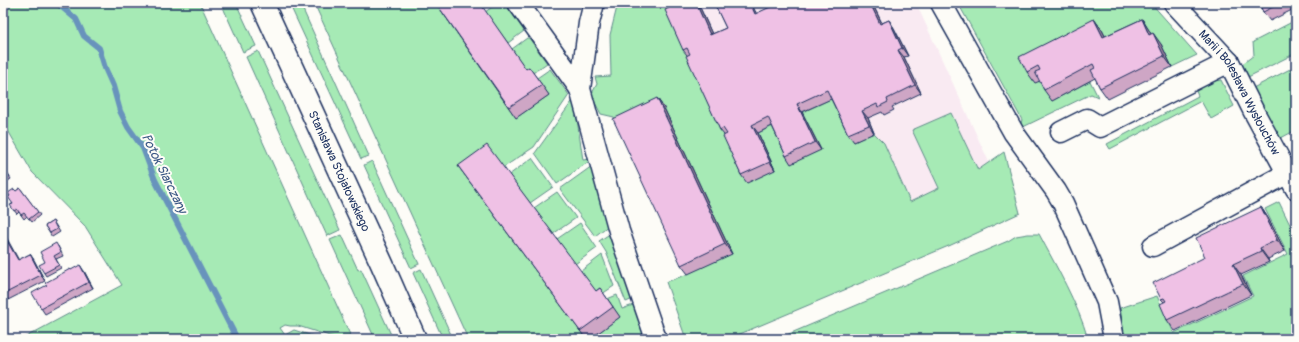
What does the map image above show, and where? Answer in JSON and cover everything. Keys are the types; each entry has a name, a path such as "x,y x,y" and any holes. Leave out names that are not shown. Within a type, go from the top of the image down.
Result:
{"street":[{"name":"Stanisława Stojałowskiego","path":"262,3 379,257 415,339"},
{"path":"518,3 580,89 619,231 656,339"},
{"path":"580,89 588,23 594,3"},
{"path":"941,3 1014,133 1063,203 1107,302 1114,339"},
{"name":"Marii i Bolesława Wysłouchów","path":"1174,3 1229,62 1254,112 1292,181"},
{"path":"1061,132 1087,119 1100,127 1229,62"},
{"path":"1153,246 1292,181"}],"shaded area":[{"path":"650,3 916,3 994,173 774,276"}],"green space":[{"path":"3,3 200,3 352,339 339,339 298,326 285,325 280,328 285,335 294,330 322,339 22,339 122,285 85,226 32,172 3,122"},
{"path":"221,3 236,3 256,46 243,52"},
{"path":"289,3 300,3 369,156 361,159"},
{"path":"314,3 436,3 516,118 549,95 537,78 550,69 569,95 534,147 504,167 586,339 468,339"},
{"path":"498,3 505,3 524,31 508,43 485,12"},
{"path":"618,3 668,3 775,170 758,133 833,98 854,142 874,133 884,143 910,202 939,188 912,130 951,113 978,170 1004,152 1020,213 951,245 728,339 686,339 666,282 688,274 614,117 601,114 591,95 597,84 595,77 611,76 610,35"},
{"path":"958,3 1151,3 1197,55 1172,67 1111,48 1101,31 1046,78 1052,101 1090,81 1098,97 1091,94 1021,128 1020,125 1022,120"},
{"path":"1296,20 1296,53 1248,77 1241,65 1254,55 1253,42"},
{"path":"529,38 547,63 530,75 512,49"},
{"path":"258,51 340,230 327,236 246,57"},
{"path":"1296,66 1296,130 1279,139 1251,89"},
{"path":"1221,80 1234,106 1211,119 1201,101 1110,149 1107,144 1198,96 1193,84"},
{"path":"574,99 583,160 591,160 557,184 535,153"},
{"path":"532,158 553,187 530,203 509,175"},
{"path":"372,161 419,264 411,268 364,165"},
{"path":"592,166 609,225 595,236 560,189"},
{"path":"557,192 576,218 553,234 534,208"},
{"path":"1279,202 1296,237 1296,339 1125,339 1120,308 1157,296 1174,333 1253,296 1243,276 1288,254 1265,209"},
{"path":"580,223 597,248 575,264 557,239"},
{"path":"611,233 635,298 626,302 606,252 599,241"},
{"path":"1039,234 1073,299 1088,339 777,339 1008,241 1016,236"},
{"path":"342,235 358,270 361,269 393,339 375,339 330,240"},
{"path":"602,255 614,286 599,296 581,271"},
{"path":"421,269 453,339 443,339 413,273"},
{"path":"617,295 622,309 636,304 648,339 590,339 620,317 607,299"}],"building":[{"path":"436,3 480,3 526,69 529,67 542,85 509,107"},
{"path":"666,3 696,3 710,35 726,28 714,3 750,3 755,14 779,3 870,3 880,24 889,20 902,48 898,50 915,85 887,99 888,102 878,107 877,104 862,111 869,125 848,134 827,90 797,104 815,142 786,156 768,117 752,125 770,162 741,175 723,136 727,134 723,128 720,130 686,56 690,54 687,48 683,50 665,10 669,8"},
{"path":"1259,3 1281,3 1263,12"},
{"path":"1094,19 1103,37 1142,19 1149,35 1153,33 1164,56 1100,88 1091,70 1095,68 1093,64 1044,90 1035,72 1040,70 1038,66 1027,72 1019,57"},
{"path":"657,98 725,244 681,265 613,119"},
{"path":"487,145 596,291 600,288 613,307 580,331 458,166"},
{"path":"3,167 7,173 3,176"},
{"path":"20,188 38,212 29,219 24,213 21,215 17,209 14,211 10,205 13,204 8,197 10,196 8,193 14,189 16,191"},
{"path":"1261,207 1277,240 1260,248 1261,251 1233,264 1243,284 1167,320 1160,304 1166,301 1164,298 1161,299 1153,283 1205,257 1196,238"},
{"path":"53,221 57,229 50,233 45,226"},
{"path":"3,234 18,260 30,254 41,275 4,294 3,293"},
{"path":"56,243 61,252 54,256 59,265 44,273 39,265 45,262 40,252"},
{"path":"80,265 89,282 41,308 32,293 47,285 45,283"}],"waterway":[{"name":"Potok Siarczany","path":"57,3 76,19 84,36 99,48 105,68 113,86 120,111 128,127 143,148 155,180 237,339"}]}
